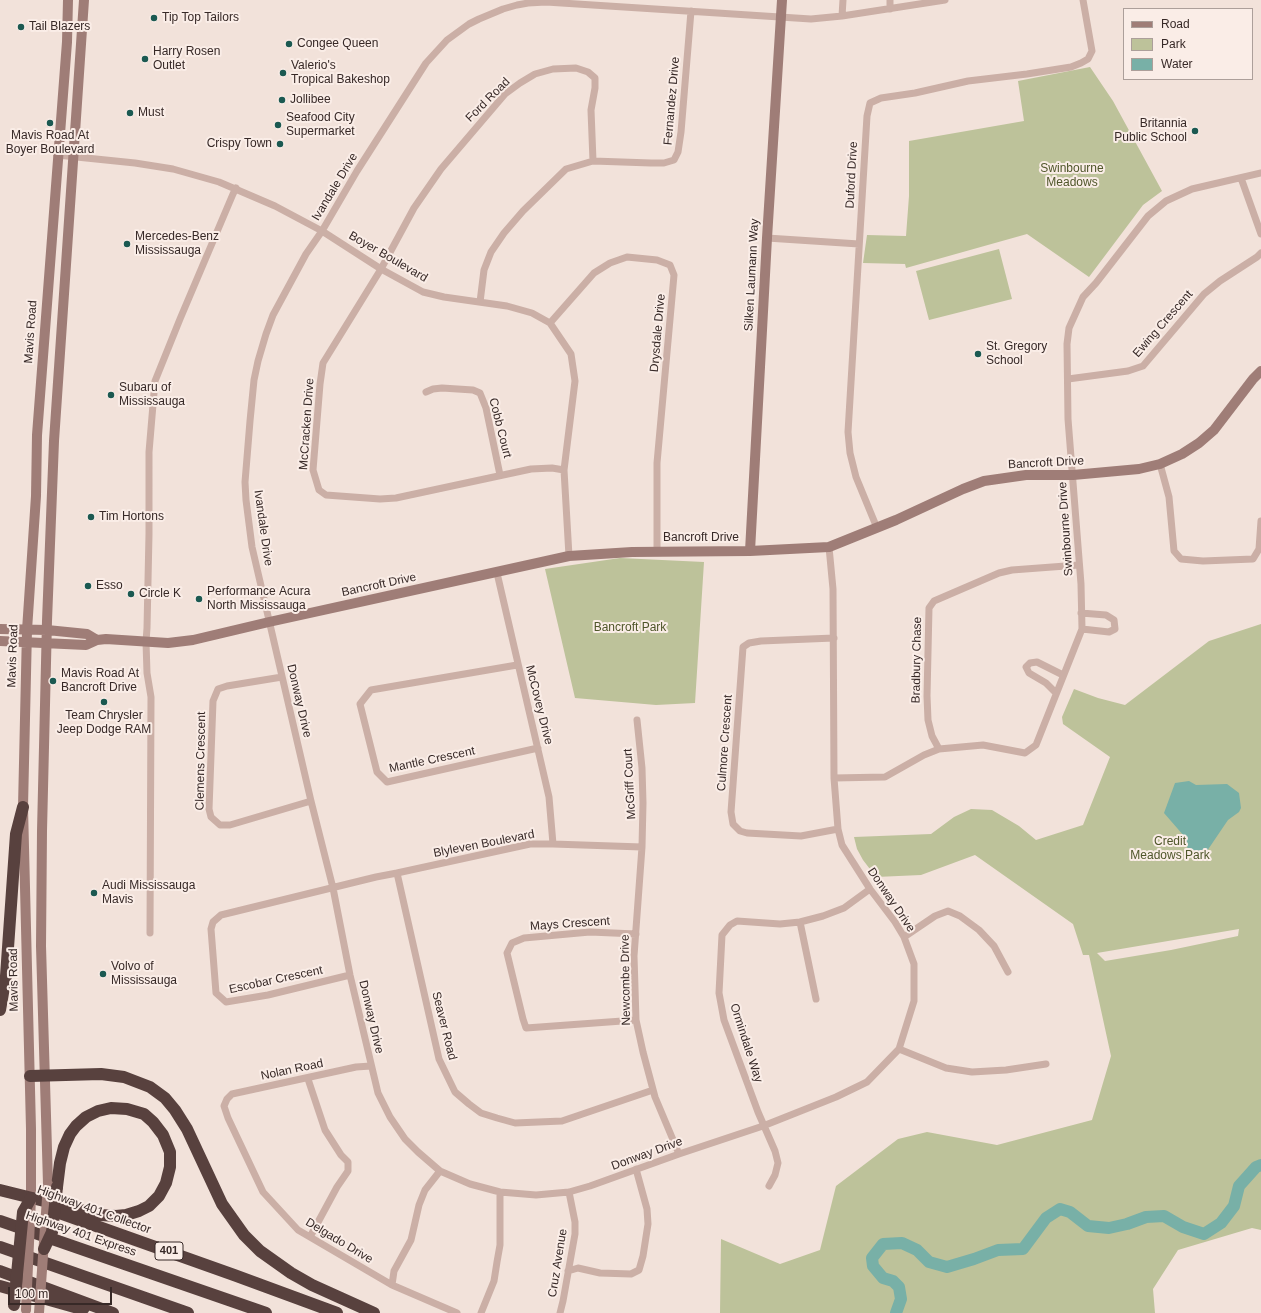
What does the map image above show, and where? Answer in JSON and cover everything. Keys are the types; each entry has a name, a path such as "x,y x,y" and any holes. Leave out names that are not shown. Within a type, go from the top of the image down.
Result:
{"highway":[{"path":"0,1010 6,976 16,834 23,807"},
{"path":"30,1076 101,1074 124,1077 150,1087 165,1098 175,1110 187,1129 222,1204 244,1235 260,1251 291,1273 312,1285 374,1313"},
{"path":"0,1191 100,1215 116,1216 138,1212 149,1206 159,1196 166,1183 170,1167 170,1152 163,1135 154,1122 144,1114 127,1109 111,1108 98,1111 86,1117 76,1126 70,1134 64,1147 52,1186 52,1232 44,1249"},
{"name":"Highway 401 Collector","path":"0,1191 336,1313"},
{"path":"14,1309 23,1212 31,1198"},
{"name":"Highway 401 Express","path":"0,1221 266,1313"},
{"path":"0,1247 188,1313"},
{"path":"0,1271 113,1313"},
{"path":"0,1286 78,1308 99,1308"}],"main road":[{"name":"Mavis Road","path":"26,1311 31,1178 23,807 26,642 36,496 37,436 57,156 67,42 68,0"},
{"path":"52,1186 44,1075 40,946 46,642 54,441 84,0"},
{"name":"Silken Laumann Way","path":"750,551 782,0"},
{"name":"Bancroft Drive","path":"0,641 86,645 98,640 168,643 193,640 570,556 657,551 750,551 830,547 984,481 1026,475 1073,475 1140,469 1160,464 1182,454 1199,443 1214,430 1253,379 1261,371"},
{"name":"Bancroft Drive","path":"0,628 47,630 87,634 98,640"},
{"path":"39,1313 44,1249"}],"street":[{"path":"842,16 843,0"},
{"path":"890,0 890,9"},
{"name":"Ivandale Drive","path":"269,622 252,547 245,482 254,380 266,334 273,315 306,254 322,230 356,171 426,63 447,40 469,24 502,9 528,3 546,2 811,19 842,16 945,0"},
{"name":"Duford Drive","path":"877,528 856,477 850,454 848,432 867,116 870,103 881,98 915,93 968,81 1071,67 1081,63 1088,59 1092,51 1083,0"},
{"name":"Fernandez Drive","path":"480,302 484,270 491,252 504,233 523,211 566,169 593,161 664,163 674,160 678,152 681,132 691,11"},
{"name":"Ford Road","path":"381,269 414,208 441,169 505,94 535,74 553,69 576,68 588,72 595,78 595,88 591,110 593,161"},
{"name":"Boyer Boulevard","path":"57,156 135,163 173,169 219,182 276,206 322,230 381,269 423,292 444,297 507,306 532,312 550,323 571,354 575,381 564,470 570,556"},
{"name":"Swinbourne Drive","path":"834,778 885,776 924,755 939,749 983,745 1025,754 1036,746 1082,628 1073,475 1068,419 1067,344 1069,328 1083,297 1096,283 1148,216 1166,201 1192,189 1261,173"},
{"path":"1242,178 1261,234"},
{"path":"150,933 151,697 147,674 146,642 149,534 149,452 155,381 236,188"},
{"path":"767,238 859,244"},
{"name":"Ewing Crescent","path":"1068,379 1128,371 1143,366 1204,294 1220,281 1261,253"},
{"name":"Drysdale Drive","path":"550,323 594,273 610,263 627,257 657,260 670,265 674,275 657,463 657,551"},
{"name":"McCracken Drive","path":"381,269 323,363 313,470 318,490 326,495 380,499 396,498 531,469 552,468 564,470"},
{"name":"Cobb Court","path":"426,392 433,389 442,388 473,390 480,394 486,408 500,475"},
{"path":"1160,464 1169,497 1174,551 1181,559 1203,561 1253,559 1259,549 1261,521"},
{"name":"Donway Drive","path":"269,622 333,888 350,974 371,1066 378,1093 390,1117 405,1139 440,1171 470,1184 500,1192 536,1195 569,1192 763,1126 836,1097 867,1082 899,1049 914,1001 914,964 904,937 895,922 870,889 842,845 838,829 834,778 834,638 830,547"},
{"name":"Bradbury Chase","path":"939,749 932,736 927,712 929,608 934,601 999,572 1079,565"},
{"name":"McCovey Drive","path":"497,573 549,796 553,844"},
{"path":"1081,613 1106,615 1114,620 1115,629 1109,632 1082,628"},
{"name":"Culmore Crescent","path":"834,638 761,640 742,647 731,812 733,824 740,831 747,833 801,836 838,829"},
{"path":"1056,694 1046,683 1029,673 1026,667 1030,663 1037,662 1063,675"},
{"name":"Mantle Crescent","path":"518,665 371,690 360,704 377,772 387,782 538,748"},
{"name":"Clemens Crescent","path":"282,677 227,686 218,690 213,702 209,809 211,817 220,825 230,825 311,801"},
{"name":"McGriff Court","path":"637,720 642,768 642,848"},
{"name":"Blyleven Boulevard","path":"333,888 376,877 530,844 642,848"},
{"name":"Newcombe Drive","path":"642,848 634,956 636,1020 653,1090 679,1154"},
{"name":"Seaver Road","path":"397,873 439,1059 455,1092 468,1104 481,1112 497,1118 515,1122 562,1121 653,1090"},
{"name":"Escobar Crescent","path":"333,888 221,915 213,922 211,929 216,993 226,1002 268,995 350,974"},
{"name":"Ormindale Way","path":"769,1186 775,1175 778,1163 775,1151 763,1126 724,1020 719,993 722,935 730,925 737,921 780,924 800,922 823,916 844,908 870,889"},
{"path":"904,937 935,916 948,911 960,916 979,930 994,946 1008,972"},
{"path":"800,922 816,999"},
{"name":"Mays Crescent","path":"636,934 590,932 524,938 512,943 507,953 526,1028 636,1020"},
{"path":"899,1049 946,1068 972,1072 1006,1070 1046,1064"},
{"name":"Nolan Road","path":"224,1106 227,1099 232,1094 308,1079 356,1067 371,1066"},
{"path":"308,1079 325,1130 341,1155 348,1162 348,1171 337,1187 310,1237"},
{"name":"Delgado Drive","path":"224,1106 228,1118 263,1192 298,1230 392,1285 457,1313"},
{"path":"568,1271 578,1268 600,1273 631,1274 639,1270 647,1230 647,1209 636,1169"},
{"path":"392,1285 394,1271 411,1240 419,1205 425,1190 440,1171"},
{"path":"481,1313 494,1281 500,1245 500,1192"},
{"name":"Cruz Avenue","path":"560,1313 575,1234 575,1222 569,1192"}],"green space":[{"name":"Swinbourne Meadows","path":"1090,67 1113,101 1162,191 1143,205 1089,277 1027,234 906,268 905,264 863,263 867,235 906,236 909,196 909,141 1024,121 1018,81"},
{"path":"999,249 1012,299 929,320 916,271"},
{"name":"Bancroft Park","path":"620,558 704,562 695,703 656,705 575,698 545,569"},
{"name":"Credit Meadows Park","path":"1261,624 1261,1230 1252,1228 1178,1250 1153,1289 1155,1313 720,1313 721,1239 780,1264 820,1250 836,1186 898,1139 927,1132 997,1145 1092,1120 1111,1056 1089,955 1083,955 1073,924 975,855 921,875 876,877 863,860 857,849 854,837 931,834 954,817 971,809 992,810 1019,826 1036,840 1083,825 1110,757 1063,724 1062,717 1074,689 1098,698 1125,705 1209,641","holes":["1239,929 1238,936 1171,950 1105,961 1097,953"]}],"water":[{"path":"1189,781 1196,785 1227,784 1239,793 1241,808 1239,812 1228,820 1207,851 1193,855 1187,847 1184,836 1164,813 1175,783"}],"waterway":[{"path":"896,1313 901,1299 899,1287 893,1281 883,1278 873,1266 872,1258 883,1244 902,1243 917,1250 929,1262 947,1267 998,1250 1023,1249 1046,1218 1060,1209 1070,1212 1088,1226 1109,1228 1127,1224 1146,1217 1164,1216 1183,1227 1204,1234 1221,1223 1234,1206 1239,1186 1256,1167 1261,1165"}],"place":[{"name":"Tip Top Tailors","path":"154,18"},
{"name":"Tail Blazers","path":"21,27"},
{"name":"Congee Queen","path":"289,44"},
{"name":"Harry Rosen Outlet","path":"145,59"},
{"name":"Valerio's Tropical Bakeshop","path":"283,73"},
{"name":"Jollibee","path":"282,100"},
{"name":"Must","path":"130,113"},
{"name":"Mavis Road At Boyer Boulevard","path":"50,123"},
{"name":"Seafood City Supermarket","path":"278,125"},
{"name":"Britannia Public School","path":"1195,131"},
{"name":"Crispy Town","path":"280,144"},
{"name":"Mercedes-Benz Mississauga","path":"127,244"},
{"name":"St. Gregory School","path":"978,354"},
{"name":"Subaru of Mississauga","path":"111,395"},
{"name":"Tim Hortons","path":"91,517"},
{"name":"Esso","path":"88,586"},
{"name":"Circle K","path":"131,594"},
{"name":"Performance Acura North Mississauga","path":"199,599"},
{"name":"Mavis Road At Bancroft Drive","path":"53,681"},
{"name":"Team Chrysler Jeep Dodge RAM","path":"104,702"},
{"name":"Audi Mississauga Mavis","path":"94,893"},
{"name":"Volvo of Mississauga","path":"103,974"}]}
